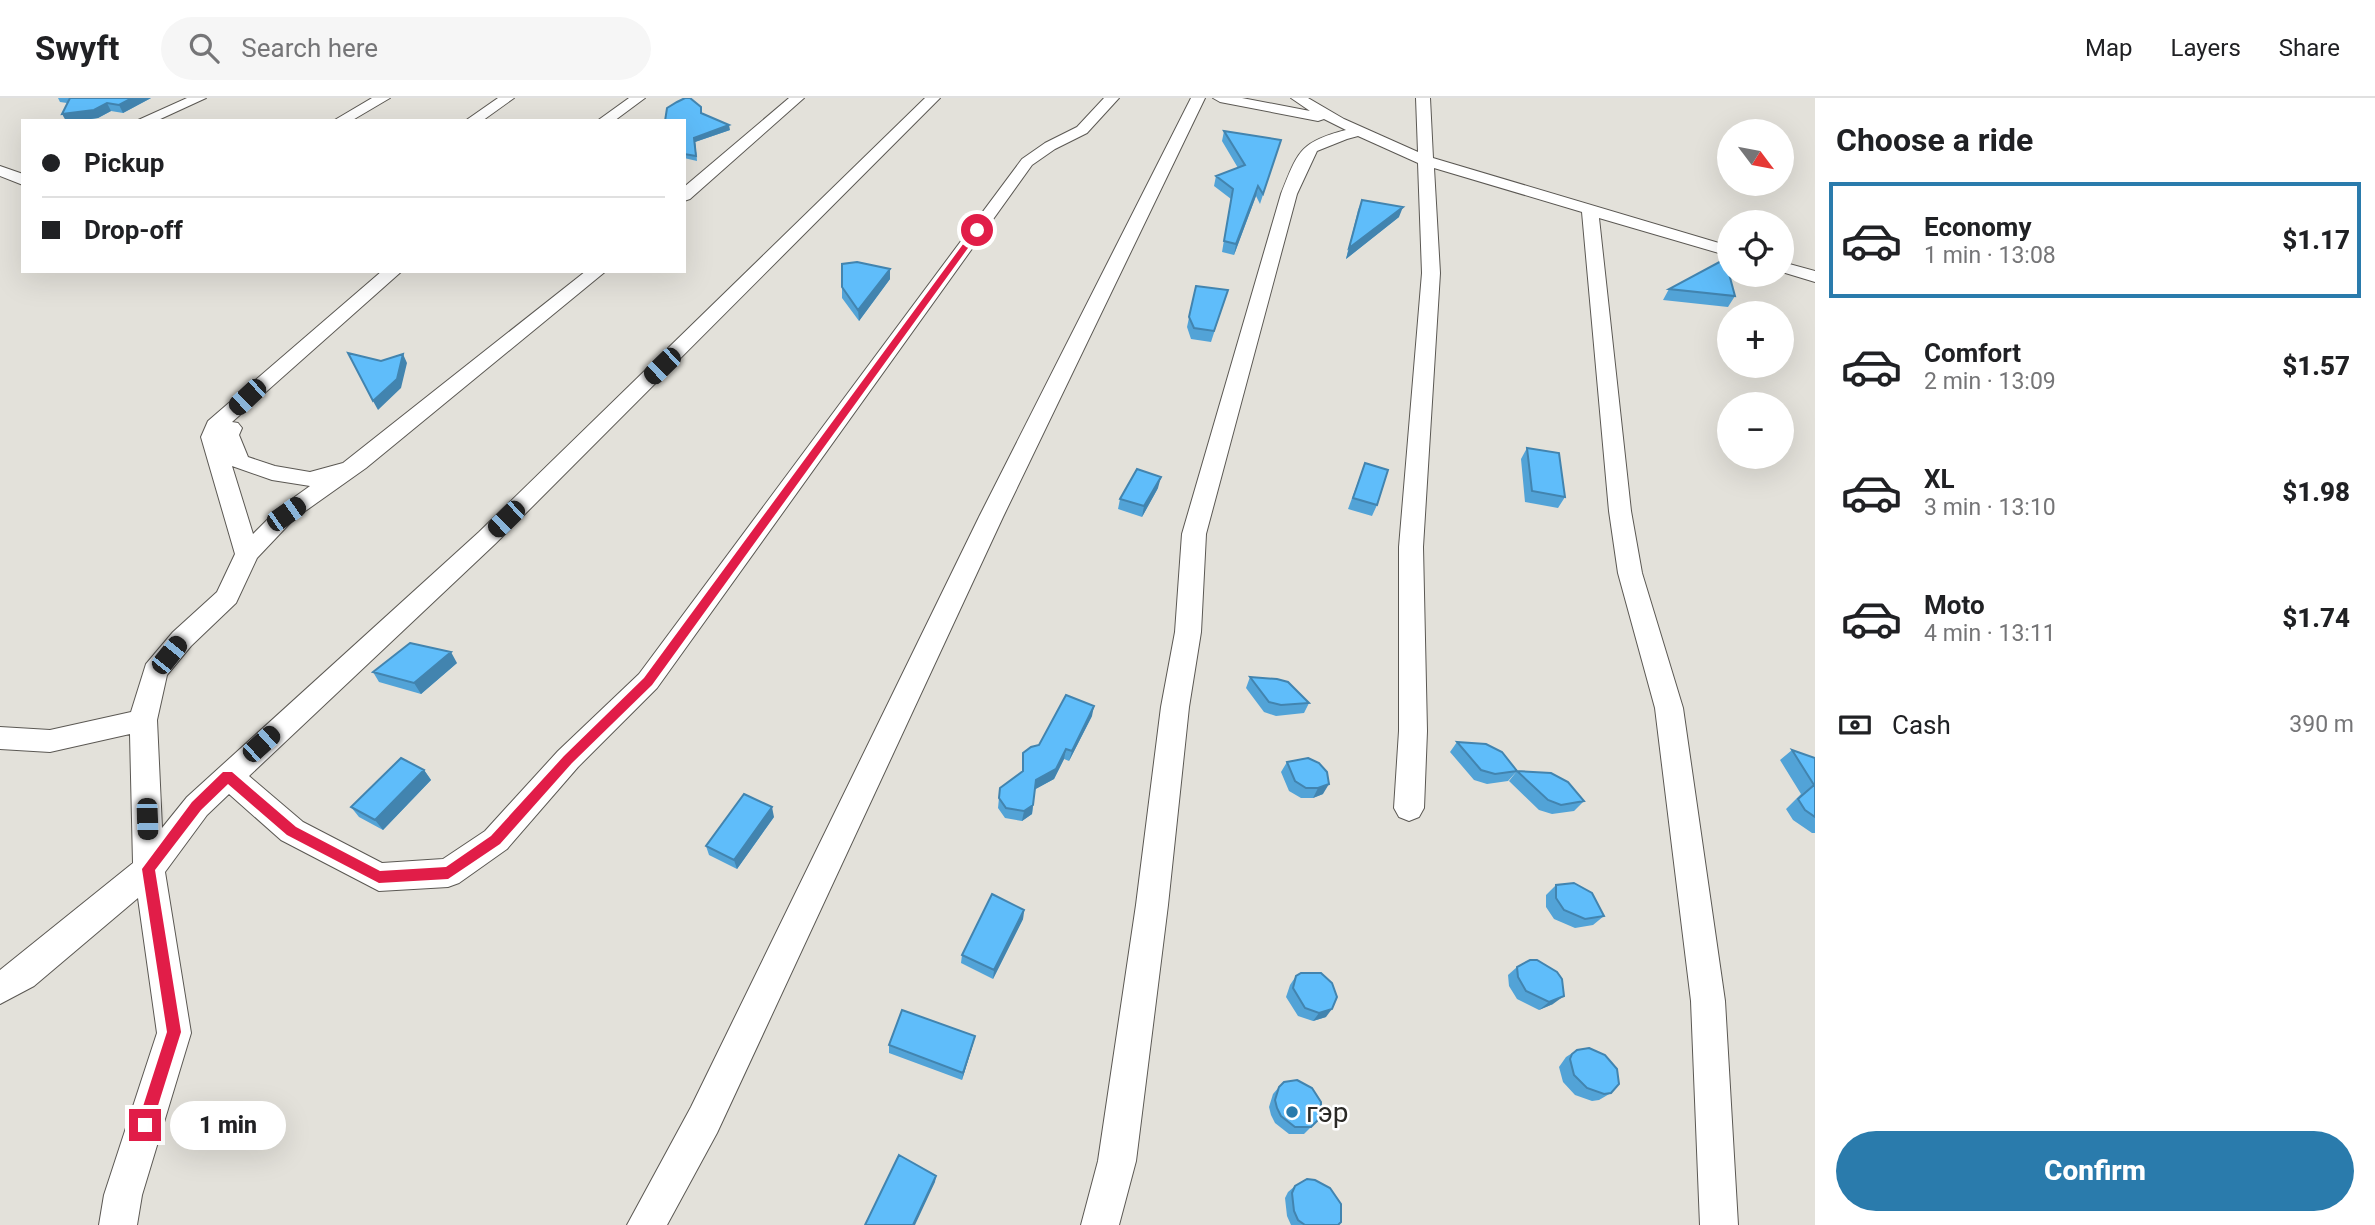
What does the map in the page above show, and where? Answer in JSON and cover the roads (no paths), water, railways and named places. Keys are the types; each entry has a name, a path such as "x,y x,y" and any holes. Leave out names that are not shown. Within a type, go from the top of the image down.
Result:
{"street":[{"path":"148,119 200,98"},
{"path":"344,119 383,98"},
{"path":"475,119 507,98"},
{"path":"607,119 638,98"},
{"path":"686,195 797,98"},
{"path":"0,988 22,975 149,869 197,806 487,538 933,98"},
{"path":"228,776 292,831 379,877 448,873 496,840 568,760 648,681 1027,162 1050,146 1082,130 1112,98"},
{"path":"646,1225 704,1120 991,517 1198,98"},
{"path":"1220,98 1339,122"},
{"path":"1298,98 1339,122 1424,160 1717,247"},
{"path":"1409,808 1413,731 1411,547 1431,273 1423,98"},
{"path":"1100,1225 1117,1161 1152,905 1175,707 1188,632 1194,534 1289,194 1306,152 1314,143 1361,131"},
{"path":"0,171 21,179"},
{"path":"1590,208 1620,511 1630,573 1669,708 1708,1001 1719,1225"},
{"path":"1794,270 1815,276"},
{"path":"247,554 212,437 215,426 391,273"},
{"path":"118,1225 123,1195 174,1032 149,869 144,720 155,671 182,639 227,597 247,554 286,514 358,463 595,273"},
{"path":"247,397 228,435 239,461 272,473 311,479 358,463"},
{"path":"0,738 50,741 144,720"}],"place":[{"name":"гэр","path":"1292,1112"}]}
